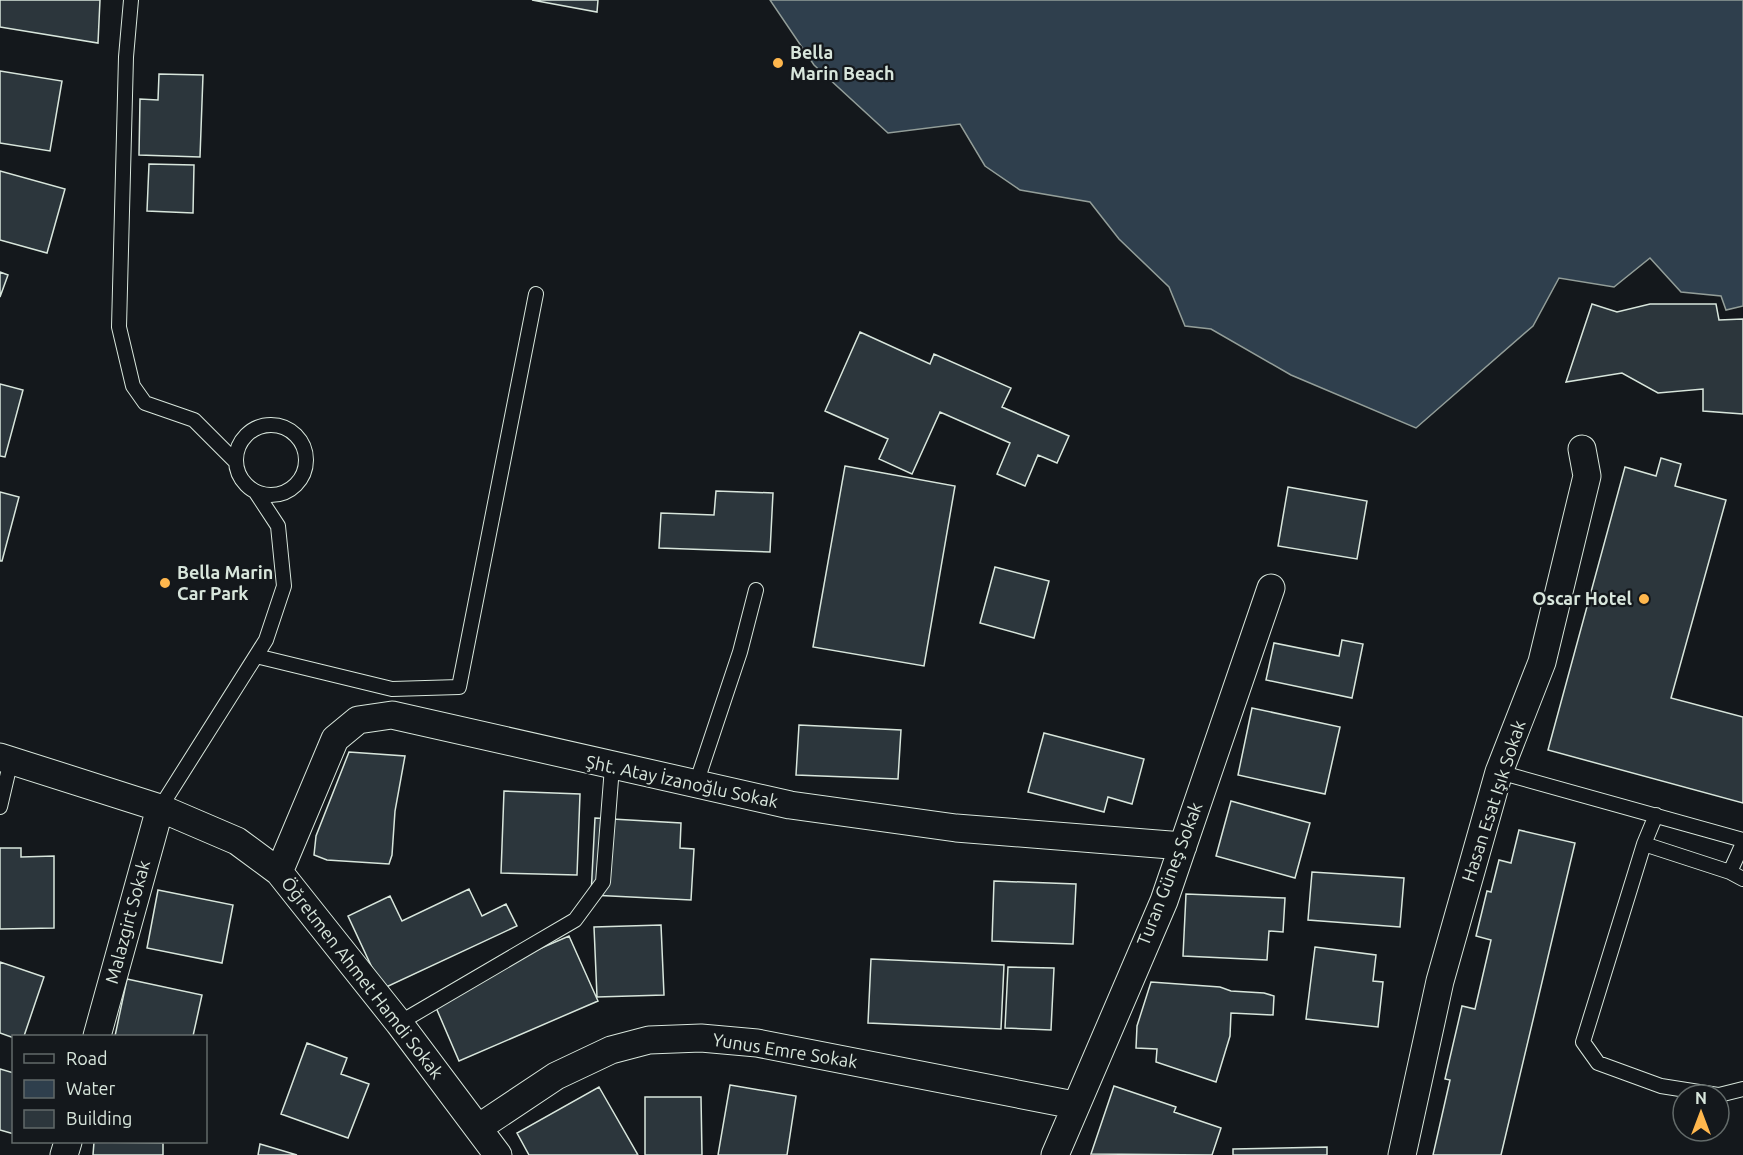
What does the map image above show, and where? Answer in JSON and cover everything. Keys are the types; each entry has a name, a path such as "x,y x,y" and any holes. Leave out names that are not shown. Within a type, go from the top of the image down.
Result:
{"street":[{"name":"Hasan Esat Işık Sokak","path":"1402,1155 1440,981 1499,772 1542,662 1587,476 1581,449"},
{"name":"Turan Güneş Sokak","path":"1055,1155 1074,1105 1164,901 1271,588"},
{"name":"Şht. Atay İzanoğlu Sokak","path":"279,872 335,739 358,720 392,715 612,767 790,805 956,828 1183,846"},
{"name":"Öğretmen Ahmet Hamdi Sokak","path":"5,758 160,808 237,841 279,872 399,1023 498,1155"},
{"name":"Malazgirt Sokak","path":"97,1035 160,808"},
{"name":"Yunus Emre Sokak","path":"478,1128 556,1076 610,1050 650,1040 701,1038 758,1043 1074,1105"}],"lane":[{"path":"131,0 124,128 119,327 121,338 133,386 145,403 194,420 236,462"},
{"path":"256,656 392,689 459,687 536,294"},
{"path":"160,808 266,640 284,586 279,526 255,491 245,484 238,474 236,462 242,440 261,426 284,427 301,441 306,464 297,484 277,495 255,491"},
{"path":"696,784 740,652 756,590"},
{"path":"0,807 5,758"},
{"path":"399,1023 574,920 603,882 612,767"},
{"path":"1499,772 1656,815 1743,842 1730,872"},
{"path":"1656,815 1644,844 1583,1042 1598,1063 1671,1088"},
{"path":"1644,844 1730,872 1743,879"}],"water":[{"path":"770,0 1743,0 1743,306 1726,310 1721,296 1681,292 1650,258 1614,287 1559,278 1533,326 1416,428 1291,375 1211,329 1185,326 1169,287 1119,239 1090,202 1020,190 985,166 960,124 888,133 814,65"}],"building":[{"path":"0,0 100,0 98,43 0,27"},
{"path":"532,0 598,0 597,12"},
{"path":"0,71 62,81 50,151 0,143"},
{"path":"159,74 203,75 200,157 139,155 140,99 158,100"},
{"path":"149,164 194,165 193,213 147,211"},
{"path":"0,171 65,189 47,253 0,240"},
{"path":"0,272 8,275 0,297"},
{"path":"1592,304 1617,312 1650,304 1716,304 1719,320 1743,319 1743,414 1703,411 1703,389 1658,393 1622,373 1566,382"},
{"path":"860,332 930,364 934,354 1011,388 1002,407 1069,436 1057,463 1038,455 1025,486 997,474 1010,443 940,412 912,474 879,459 888,439 825,411"},
{"path":"0,384 23,390 5,457 0,456"},
{"name":"Oscar Hotel","path":"1661,458 1681,464 1675,486 1726,500 1671,698 1743,717 1743,803 1548,750 1625,467 1656,476"},
{"path":"845,466 955,486 924,666 813,647"},
{"path":"1288,487 1367,501 1357,559 1278,546"},
{"path":"716,491 773,493 770,552 659,548 661,513 714,515"},
{"path":"0,492 19,497 2,561 0,561"},
{"path":"995,567 1049,581 1034,638 980,623"},
{"path":"1342,640 1363,644 1352,698 1266,680 1274,643 1339,656"},
{"path":"1252,708 1340,727 1325,794 1238,775"},
{"path":"799,725 901,730 898,779 796,775"},
{"path":"1044,733 1144,759 1132,804 1108,797 1104,812 1028,792"},
{"path":"349,752 405,756 395,811 392,855 389,864 327,860 314,855 316,836"},
{"path":"504,791 580,794 577,875 501,873"},
{"path":"1231,801 1310,823 1295,878 1216,856"},
{"path":"595,818 681,823 680,848 694,849 691,900 591,895"},
{"path":"1519,830 1575,843 1501,1155 1433,1155 1450,1080 1445,1079 1462,1006 1475,1009 1491,940 1476,936 1487,891 1491,892 1499,860 1511,863"},
{"path":"0,848 21,848 21,857 54,856 54,928 0,929"},
{"path":"1312,872 1404,878 1400,927 1308,920"},
{"path":"994,881 1076,884 1073,944 992,941"},
{"path":"469,889 482,916 506,904 517,926 382,989 348,916 390,896 402,921"},
{"path":"158,890 233,905 222,963 147,948"},
{"path":"1186,894 1285,898 1283,932 1269,931 1267,960 1183,956"},
{"path":"661,925 664,995 597,997 594,927"},
{"path":"569,936 598,1001 459,1061 431,996"},
{"path":"1315,947 1376,955 1373,981 1383,982 1378,1027 1306,1019"},
{"path":"871,959 1004,965 1001,1029 868,1023"},
{"path":"0,962 44,977 24,1035 12,1035 12,1037 0,1033"},
{"path":"1008,967 1054,968 1051,1030 1005,1028"},
{"path":"127,979 202,995 193,1035 115,1035"},
{"path":"1151,982 1264,993 1274,996 1273,1015 1231,1013 1230,1036 1216,1082 1156,1062 1157,1049 1136,1048 1137,1026"},
{"path":"307,1043 347,1058 341,1074 369,1084 348,1138 281,1114"},
{"path":"0,1069 12,1072 12,1133 0,1130"},
{"path":"730,1085 796,1096 787,1155 718,1155"},
{"path":"1114,1086 1176,1107 1174,1112 1221,1128 1212,1155 1091,1154"},
{"path":"599,1087 638,1155 529,1155 517,1133"},
{"path":"645,1097 701,1097 702,1155 645,1155"},
{"path":"94,1143 163,1143 163,1155 93,1155"},
{"path":"260,1144 297,1155 258,1155"},
{"path":"1327,1147 1327,1155 1233,1155 1233,1149"}],"place":[{"name":"Bella Marin Beach","path":"778,63"},
{"name":"Bella Marin Car Park","path":"165,583"},
{"name":"Oscar Hotel","path":"1644,599"}]}
